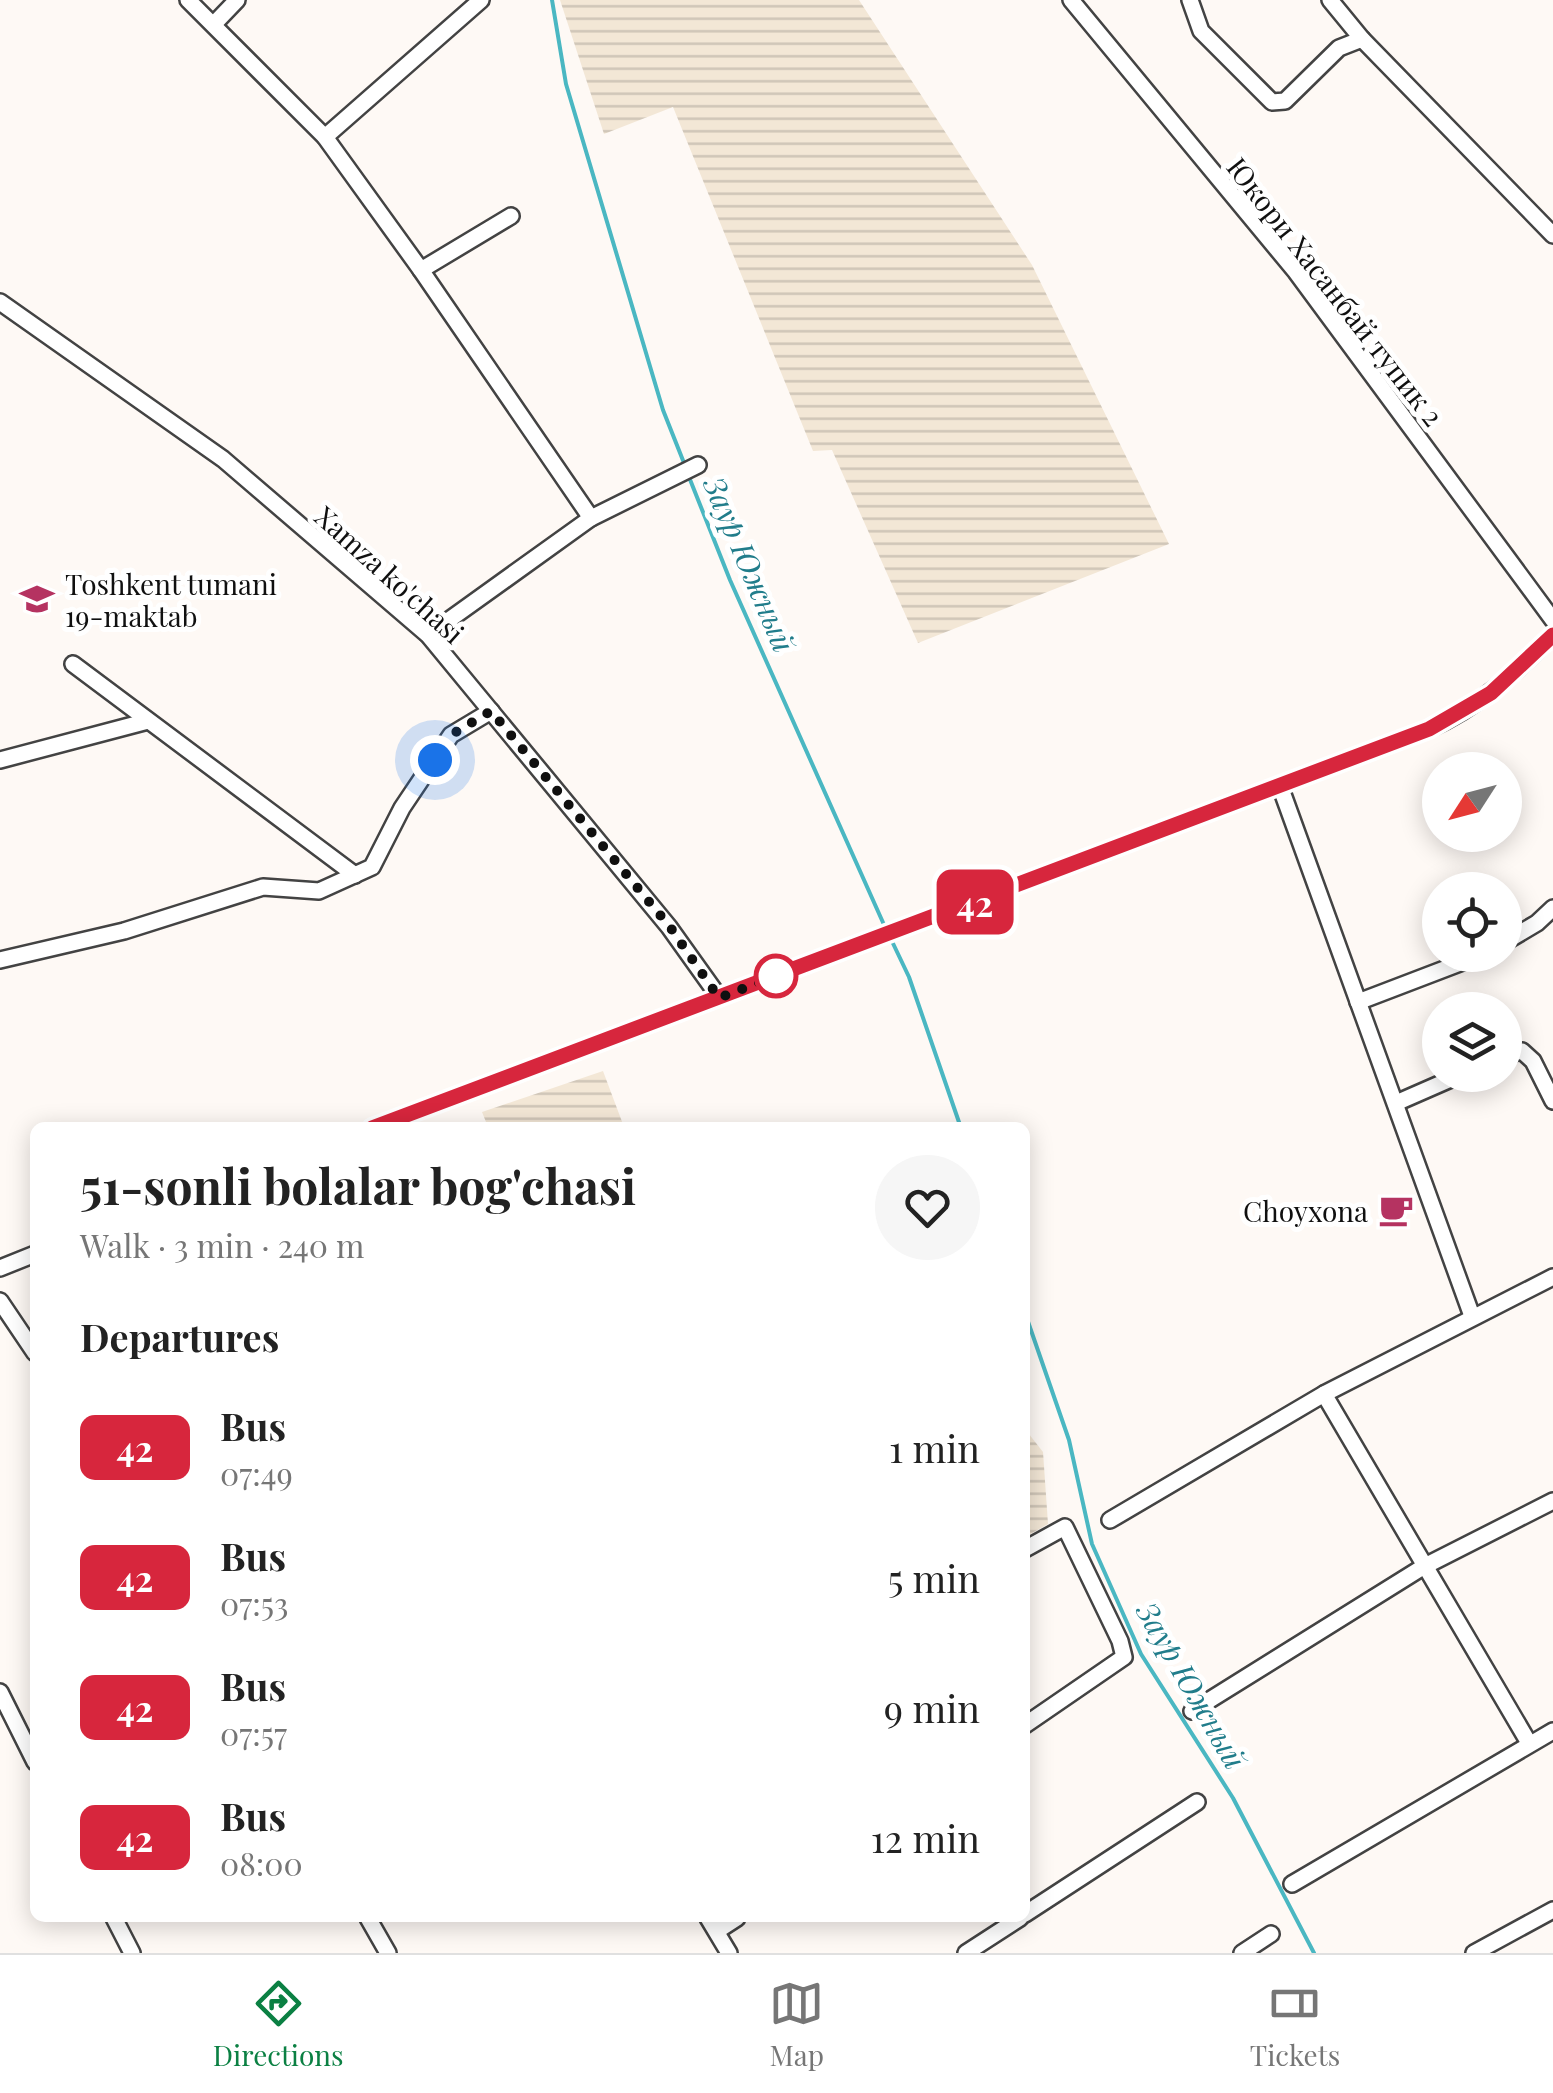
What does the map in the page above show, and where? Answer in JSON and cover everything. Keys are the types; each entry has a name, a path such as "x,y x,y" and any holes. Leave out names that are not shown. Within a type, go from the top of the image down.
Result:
{"street":[{"path":"188,0 324,138 421,270 590,518"},
{"path":"214,24 237,0"},
{"path":"324,138 481,0"},
{"name":"Юкори Хасанбай тупик 2","path":"1070,0 1296,272 1553,620"},
{"path":"1190,0 1201,31 1272,102 1285,101 1339,48 1362,39"},
{"path":"1330,0 1362,39 1553,234"},
{"path":"421,270 511,216"},
{"name":"Xamza ko'chasi","path":"0,302 223,460 428,636 670,927 719,998"},
{"path":"428,636 590,518 698,466"},
{"path":"388,1122 1454,717 1506,682 1553,635"},
{"path":"73,664 355,875"},
{"path":"0,960 124,930 264,887 319,891 372,868 402,808 451,735 491,711"},
{"path":"0,760 148,720"},
{"path":"1280,786 1472,1316"},
{"path":"1522,932 1553,908"},
{"path":"1358,1002 1437,972"},
{"path":"1522,1052 1533,1062 1553,1101"},
{"path":"1396,1103 1422,1092"},
{"path":"0,1268 30,1256"},
{"path":"1110,1520 1324,1394 1553,1278"},
{"path":"0,1302 30,1345"},
{"path":"1324,1394 1530,1743"},
{"path":"1192,1711 1424,1567 1553,1500"},
{"path":"1030,1546 1066,1527 1124,1657 1030,1722"},
{"path":"0,1692 30,1752"},
{"path":"1292,1884 1553,1731"},
{"path":"1030,1911 1197,1802"},
{"path":"1474,1953 1553,1910"},
{"path":"116,1922 132,1953"},
{"path":"370,1922 388,1953"},
{"path":"966,1953 1014,1922"},
{"path":"712,1924 729,1953"},
{"path":"1242,1953 1271,1934"}],"shaded area":[{"path":"560,0 859,0 1032,265 1169,544 918,643 832,450 813,451 673,107 604,134"},
{"path":"603,1071 622,1122 486,1122 482,1112"},
{"path":"1030,1435 1043,1452 1048,1524 1030,1534"}],"waterway":[{"name":"Заур Южный","path":"552,0 566,84 663,410 686,468"},
{"name":"Заур Южный","path":"689,477 730,580 885,927"},
{"name":"Заур Южный","path":"889,935 909,977 959,1122"},
{"name":"Заур Южный","path":"1030,1327 1069,1440 1092,1544 1141,1654 1233,1798 1314,1953"}],"bus line":[{"name":"42","path":"388,1122 1429,729 1491,693 1553,635"}],"place":[{"name":"Toshkent tumani 19-maktab","path":"37,599"},
{"name":"Choyxona","path":"1396,1210"}],"route":[{"path":"435,760 451,735 491,711 670,927 719,998 776,976"}]}
